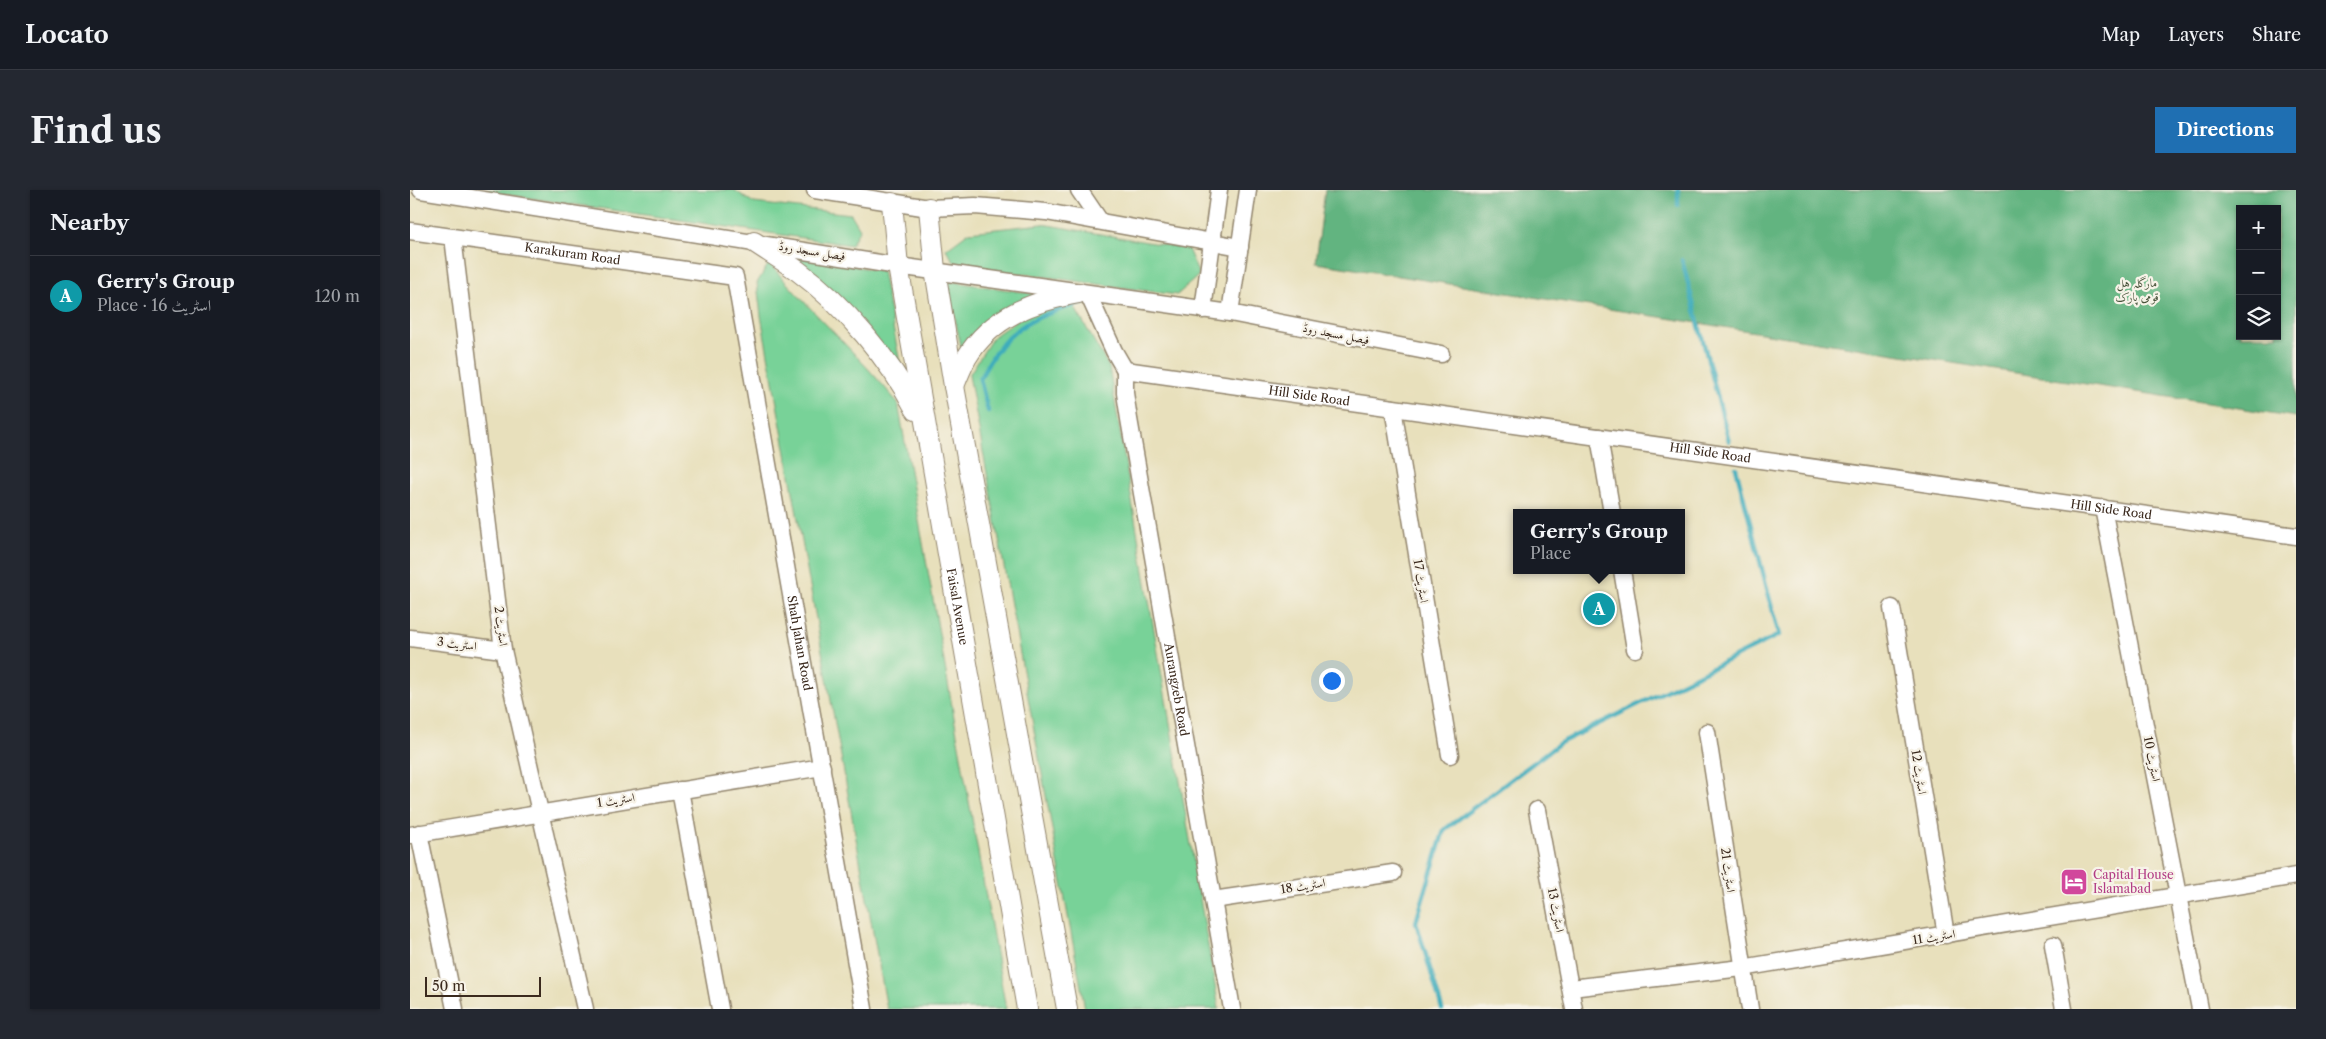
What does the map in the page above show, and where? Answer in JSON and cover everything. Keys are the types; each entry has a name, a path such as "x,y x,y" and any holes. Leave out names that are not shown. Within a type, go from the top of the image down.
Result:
{"main road":[{"name":"Faisal Avenue","path":"892,204 898,266 1027,1009"},
{"path":"929,208 934,270 1067,1009"},
{"path":"754,242 800,272 852,321 903,383 926,430"},
{"path":"954,386 967,356 987,334 1010,314 1034,303 1083,293"}],"street":[{"name":"فیصل مسجد روڈ","path":"421,190 898,266 1230,313 1441,354"},
{"path":"815,190 892,204 929,208 975,206 1046,212 1240,247"},
{"path":"1079,190 1100,222"},
{"path":"1203,310 1218,190"},
{"path":"1230,313 1248,190"},
{"name":"Karakuram Road","path":"410,231 735,277"},
{"name":"اسٹریٹ 2","path":"454,237 503,650 542,812 585,1009"},
{"name":"Shah Jahan Road","path":"735,277 864,1009"},
{"path":"1083,293 1125,370"},
{"name":"Hill Side Road","path":"1125,370 2296,536"},
{"name":"Aurangzeb Road","path":"1125,370 1125,393 1232,1009"},
{"name":"اسٹریٹ 17","path":"1393,408 1450,755"},
{"path":"1599,437 1611,509"},
{"name":"اسٹریٹ 10","path":"2102,508 2200,1009"},
{"path":"1623,574 1635,649"},
{"name":"اسٹریٹ 12","path":"1892,608 1946,935"},
{"name":"اسٹریٹ 3","path":"410,638 503,650"},
{"name":"اسٹریٹ 21","path":"1708,732 1742,968 1750,1009"},
{"name":"اسٹریٹ 1","path":"414,834 822,767"},
{"path":"680,790 720,1009"},
{"name":"اسٹریٹ 13","path":"1537,810 1574,1009"},
{"path":"414,834 455,1009"},
{"name":"اسٹریٹ 18","path":"1213,900 1393,873"},
{"name":"اسٹریٹ 11","path":"1571,988 1742,968 2296,876"},
{"path":"2053,945 2064,1009"}],"green space":[{"path":"475,190 734,190 754,203 851,214 860,229 851,245"},
{"name":"مارگلہ ہل قومی پارک","path":"1325,190 2296,190 2296,417 1316,263"},
{"path":"1042,224 1188,249 1199,275 1177,295 996,270 954,262 946,249 969,232"},
{"path":"795,256 882,271 902,373 852,312"},
{"path":"769,263 867,367 898,403 1006,1009 887,1009 761,316 757,283"},
{"path":"947,281 1037,294 991,316 962,351"},
{"path":"1071,301 1109,367 1219,1009 1085,1009 969,375 993,337 1021,317"}],"waterway":[{"path":"1678,190 1678,205"},
{"path":"1682,260 1729,441"},
{"path":"988,411 980,379 999,348 1021,327 1034,319 1084,303"},
{"path":"1442,1009 1416,922 1444,830 1560,743 1779,635 1736,468"}],"place":[{"name":"Gerry's Group","path":"1599,609"},
{"name":"Capital House Islamabad","path":"2074,882"}]}
